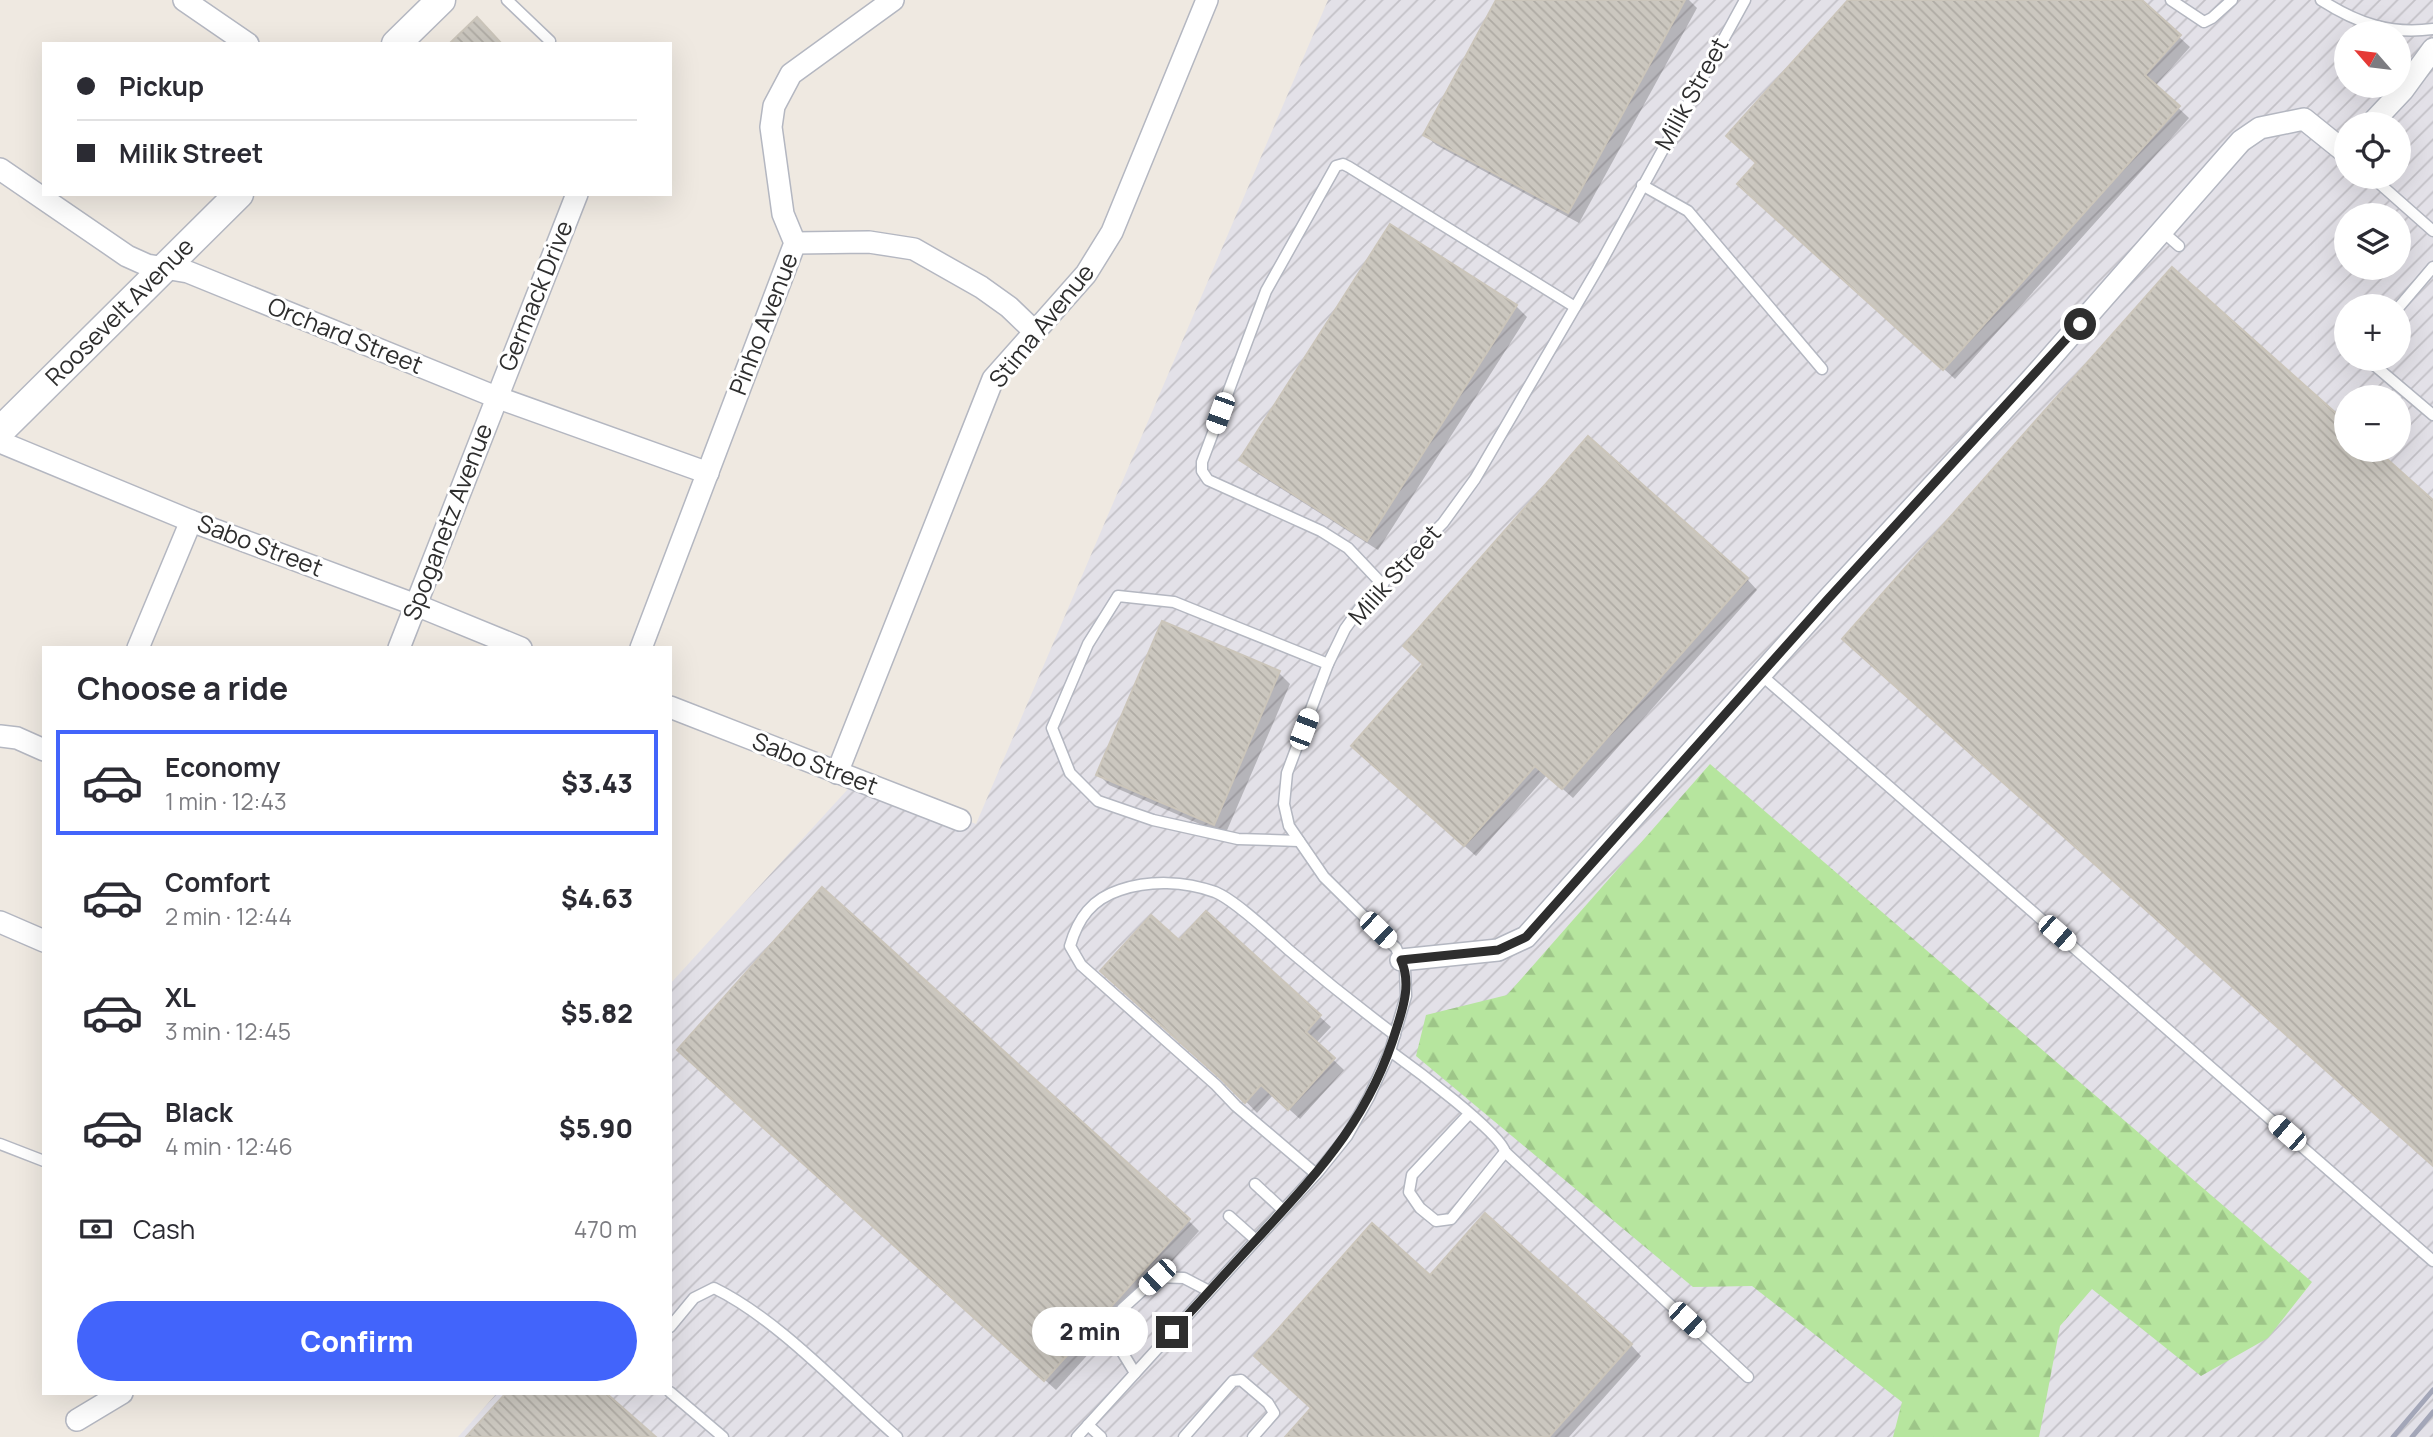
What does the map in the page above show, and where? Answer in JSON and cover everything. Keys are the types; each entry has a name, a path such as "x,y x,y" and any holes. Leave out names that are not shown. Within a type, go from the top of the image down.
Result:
{"main road":[{"path":"398,42 441,0"},
{"name":"Roosevelt Avenue","path":"0,431 237,196"}],"street":[{"path":"184,0 245,42"},
{"name":"Pinho Avenue","path":"642,646 795,243 783,214 771,127 774,106 791,75 893,0"},
{"name":"Stima Avenue","path":"837,773 993,379 1086,274 1112,232 1207,0"},
{"path":"2382,112 2403,90 2433,49"},
{"path":"1401,960 1498,950 1526,937 1760,674 2031,380 2241,141 2260,128 2304,119 2334,143"},
{"name":"Orchard Street","path":"0,169 127,256 147,265 188,271 496,397 708,473"},
{"name":"Germack Drive","path":"496,397 576,196"},
{"path":"795,243 869,242 914,249 981,287 1009,307 1034,331"},
{"name":"Spoganetz Avenue","path":"400,646 496,397"},
{"name":"Sabo Street","path":"0,442 191,521 416,605 515,646"},
{"path":"139,646 191,521"},
{"name":"Sabo Street","path":"672,708 960,820"},
{"path":"0,736 17,738 42,749"},
{"path":"0,922 42,940"},
{"path":"77,1420 119,1395"}],"lane":[{"path":"507,0 550,42"},
{"name":"Milik Street","path":"1077,1437 1316,1174 1346,1136 1369,1097 1390,1051 1406,996 1405,969 1396,948 1324,877 1289,826 1284,804 1287,773 1328,664 1345,629 1365,601 1443,523 1475,479 1575,307 1745,0"},
{"path":"2171,0 2204,22 2212,18 2226,1"},
{"path":"2321,0 2381,29 2433,29"},
{"path":"1383,585 1349,548 1321,531 1208,480 1202,471 1202,462 1266,291 1336,166 1343,164 1349,167 1575,307"},
{"path":"1642,185 1688,211 1822,369"},
{"path":"2386,189 2433,231"},
{"path":"2161,231 2179,246"},
{"path":"2410,294 2433,267"},
{"path":"2381,371 2433,415"},
{"path":"1299,841 1238,839 1153,820 1098,802 1070,773 1052,728 1088,644 1118,596 1174,602 1328,664"},
{"path":"1760,674 2433,1261"},
{"path":"1316,1174 1236,1106 1082,965 1070,947 1075,927 1090,906 1105,895 1141,884 1178,884 1217,893 1251,917 1339,993 1395,1035"},
{"path":"1390,1051 1425,1076 1503,1144 1505,1152 1748,1377"},
{"path":"1469,1114 1412,1175 1409,1192 1420,1208 1436,1221 1451,1219 1505,1152"},
{"path":"0,1144 42,1160"},
{"path":"1255,1184 1283,1210"},
{"path":"1229,1216 1256,1240"},
{"path":"1135,1373 1113,1337 1122,1309 1157,1277 1184,1278 1209,1291"},
{"path":"672,1325 694,1298 714,1288 730,1296 783,1335 898,1437"},
{"path":"1184,1437 1233,1381 1241,1380 1268,1403 1274,1413 1253,1437"},
{"path":"672,1394 723,1437"},
{"path":"1088,1425 1101,1437"}],"shaded area":[{"path":"1328,0 2433,0 2433,1437 458,1437 495,1395 672,1395 672,982 858,778 976,824"}],"green space":[{"path":"1710,764 2312,1282 2268,1338 2201,1376 2092,1289 2060,1326 2039,1437 1893,1437 1902,1402 1752,1286 1693,1287 1416,1056 1426,1015 1507,995"}],"building":[{"path":"1496,0 1685,0 1568,213 1423,135"},
{"path":"1848,0 2142,0 2181,35 2145,75 2180,106 1943,370 1737,184 1756,163 1726,136"},
{"path":"477,17 500,42 451,42"},
{"path":"1390,224 1517,305 1367,541 1239,460"},
{"path":"2172,267 2334,411 2334,462 2390,462 2433,500 2433,1166 1842,639"},
{"path":"1588,436 1748,578 1562,789 1535,766 1464,846 1351,746 1423,664 1403,646"},
{"path":"1162,621 1280,671 1214,825 1096,775"},
{"path":"822,887 1190,1219 1044,1381 677,1050"},
{"path":"1206,911 1321,1015 1306,1032 1335,1058 1288,1110 1261,1085 1245,1103 1100,971 1151,915 1179,940"},
{"path":"1485,1213 1632,1344 1549,1437 1285,1437 1311,1408 1254,1356 1372,1223 1430,1275"},
{"path":"504,1395 608,1395 656,1437 466,1437"}],"railway":[{"path":"2393,1437 2433,1390"},
{"path":"2412,1437 2433,1412"}],"route":[{"path":"1172,1332 1318,1172 1346,1136 1369,1097 1390,1051 1406,996 1405,969 1401,960 1498,950 1526,937 1828,599 2080,324"}]}
